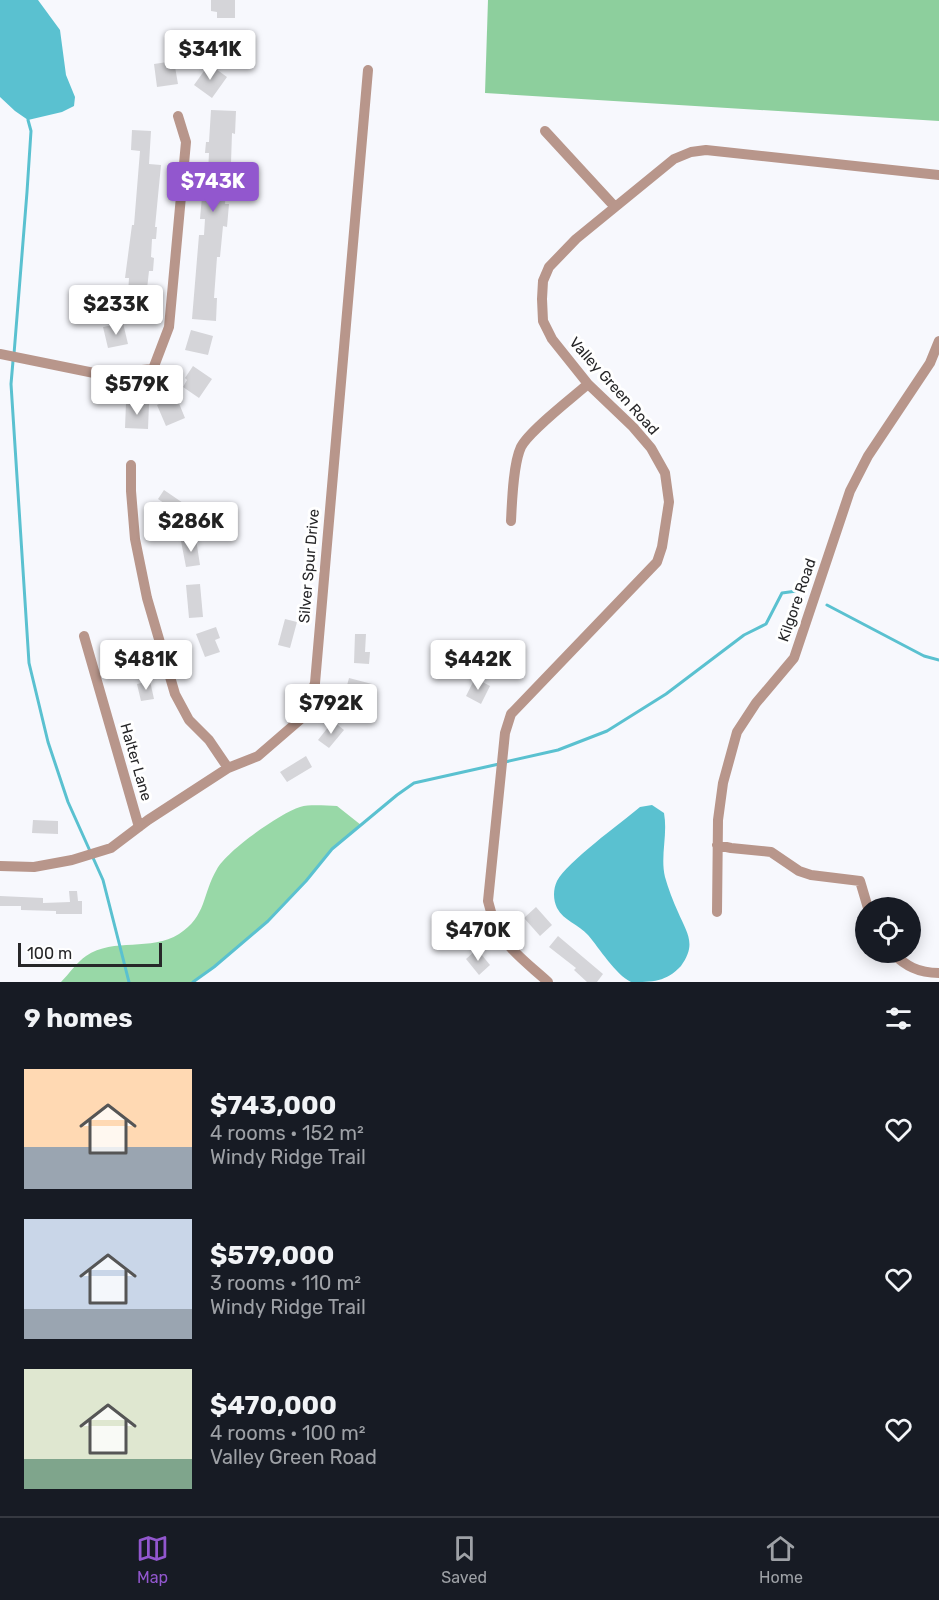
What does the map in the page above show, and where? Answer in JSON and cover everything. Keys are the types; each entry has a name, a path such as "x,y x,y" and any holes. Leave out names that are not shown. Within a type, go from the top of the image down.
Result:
{"street":[{"name":"Silver Spur Drive","path":"0,866 34,867 72,860 111,848 228,768 258,756 302,718 315,683 368,70"},
{"path":"0,354 99,374 153,369 169,327 186,142 178,116"},
{"path":"545,131 615,207"},
{"name":"Valley Green Road","path":"548,982 503,941 493,921 488,902 506,733 512,714 657,562 668,520 669,502 664,472 651,448 633,427 588,384 552,339 543,321 542,299 543,281 549,267 576,239 674,159 691,152 706,150 939,175"},
{"name":"Kilgore Road","path":"717,912 718,820 723,783 737,732 756,703 794,658 850,491 868,456 930,363 939,341"},
{"path":"511,521 514,482 521,446 588,384"},
{"path":"131,465 135,539 147,598 172,684 189,720 209,740 228,768"},
{"name":"Halter Lane","path":"84,636 139,827"},
{"path":"717,845 771,852 799,871 811,875 860,881 865,897"},
{"path":"903,963 921,972 939,973"}],"green space":[{"path":"488,0 939,0 939,121 485,93"},
{"path":"337,806 361,825 332,849 306,881 268,921 193,982 61,982 86,956 97,950 120,945 157,942 179,934 195,920 217,869 242,843 280,817 300,807"}],"water":[{"path":"0,0 38,0 60,30 66,75 75,97 74,106 62,112 28,120 0,97"},
{"path":"652,805 664,813 665,877 689,939 689,951 681,966 670,975 653,981 631,982 614,967 588,935 560,912 555,902 554,891 563,873 583,853 640,807"}],"building":[{"path":"211,0 235,0 235,18 217,18 217,12 211,11"},
{"path":"174,61 178,84 157,87 154,64"},
{"path":"209,64 227,77 212,98 194,85"},
{"path":"211,110 236,111 235,134 232,133 231,163 227,163 225,204 229,204 227,227 223,226 220,257 217,257 214,298 217,298 216,321 192,319 199,235 204,235 205,219 200,219 204,173 208,173 209,153 205,153 206,142 209,142"},
{"path":"132,130 151,131 149,164 161,165 155,227 157,227 156,239 152,239 153,271 149,271 147,289 152,289 150,311 127,310 129,278 125,278 132,225 134,225 140,151 131,150"},
{"path":"123,323 128,344 108,348 103,327"},
{"path":"191,330 213,336 208,355 185,350"},
{"path":"193,366 212,379 199,398 183,387 187,380 185,378"},
{"path":"176,396 185,418 166,426 157,405"},
{"path":"126,403 149,404 148,429 125,428"},
{"path":"164,490 183,503 177,512 158,499"},
{"path":"196,539 200,565 186,567 181,541"},
{"path":"200,584 203,617 189,618 186,585"},
{"path":"285,619 297,622 290,648 278,645"},
{"path":"216,627 220,638 215,640 220,652 205,657 196,634"},
{"path":"355,634 366,634 365,652 370,652 369,664 354,663"},
{"path":"139,643 142,658 131,660 128,645"},
{"path":"349,678 372,684 365,709 351,705 355,692 346,689"},
{"path":"475,678 490,686 481,704 466,696"},
{"path":"150,681 154,699 141,701 137,684"},
{"path":"333,721 344,730 329,748 318,740"},
{"path":"306,756 312,767 287,782 280,772"},
{"path":"33,820 58,821 58,834 32,833"},
{"path":"69,891 77,891 78,901 82,901 82,914 56,914 56,911 21,910 21,906 0,906 0,896 43,898 43,903 70,902"},
{"path":"536,907 552,925 540,936 524,918"},
{"path":"466,915 470,939 455,942 450,918"},
{"path":"558,936 603,974 597,982 587,982 574,970 576,968 549,947"},
{"path":"477,949 490,965 479,975 466,959"}],"waterway":[{"path":"14,354 31,131 28,120"},
{"path":"13,361 11,384 29,663 48,742 68,802 103,880 129,982"},
{"path":"505,762 558,750 607,731 666,694 744,635 766,624 782,593 804,590"},
{"path":"827,605 924,656 939,660"},
{"path":"193,982 268,921 306,881 332,849 397,795 414,783 499,764"}]}
